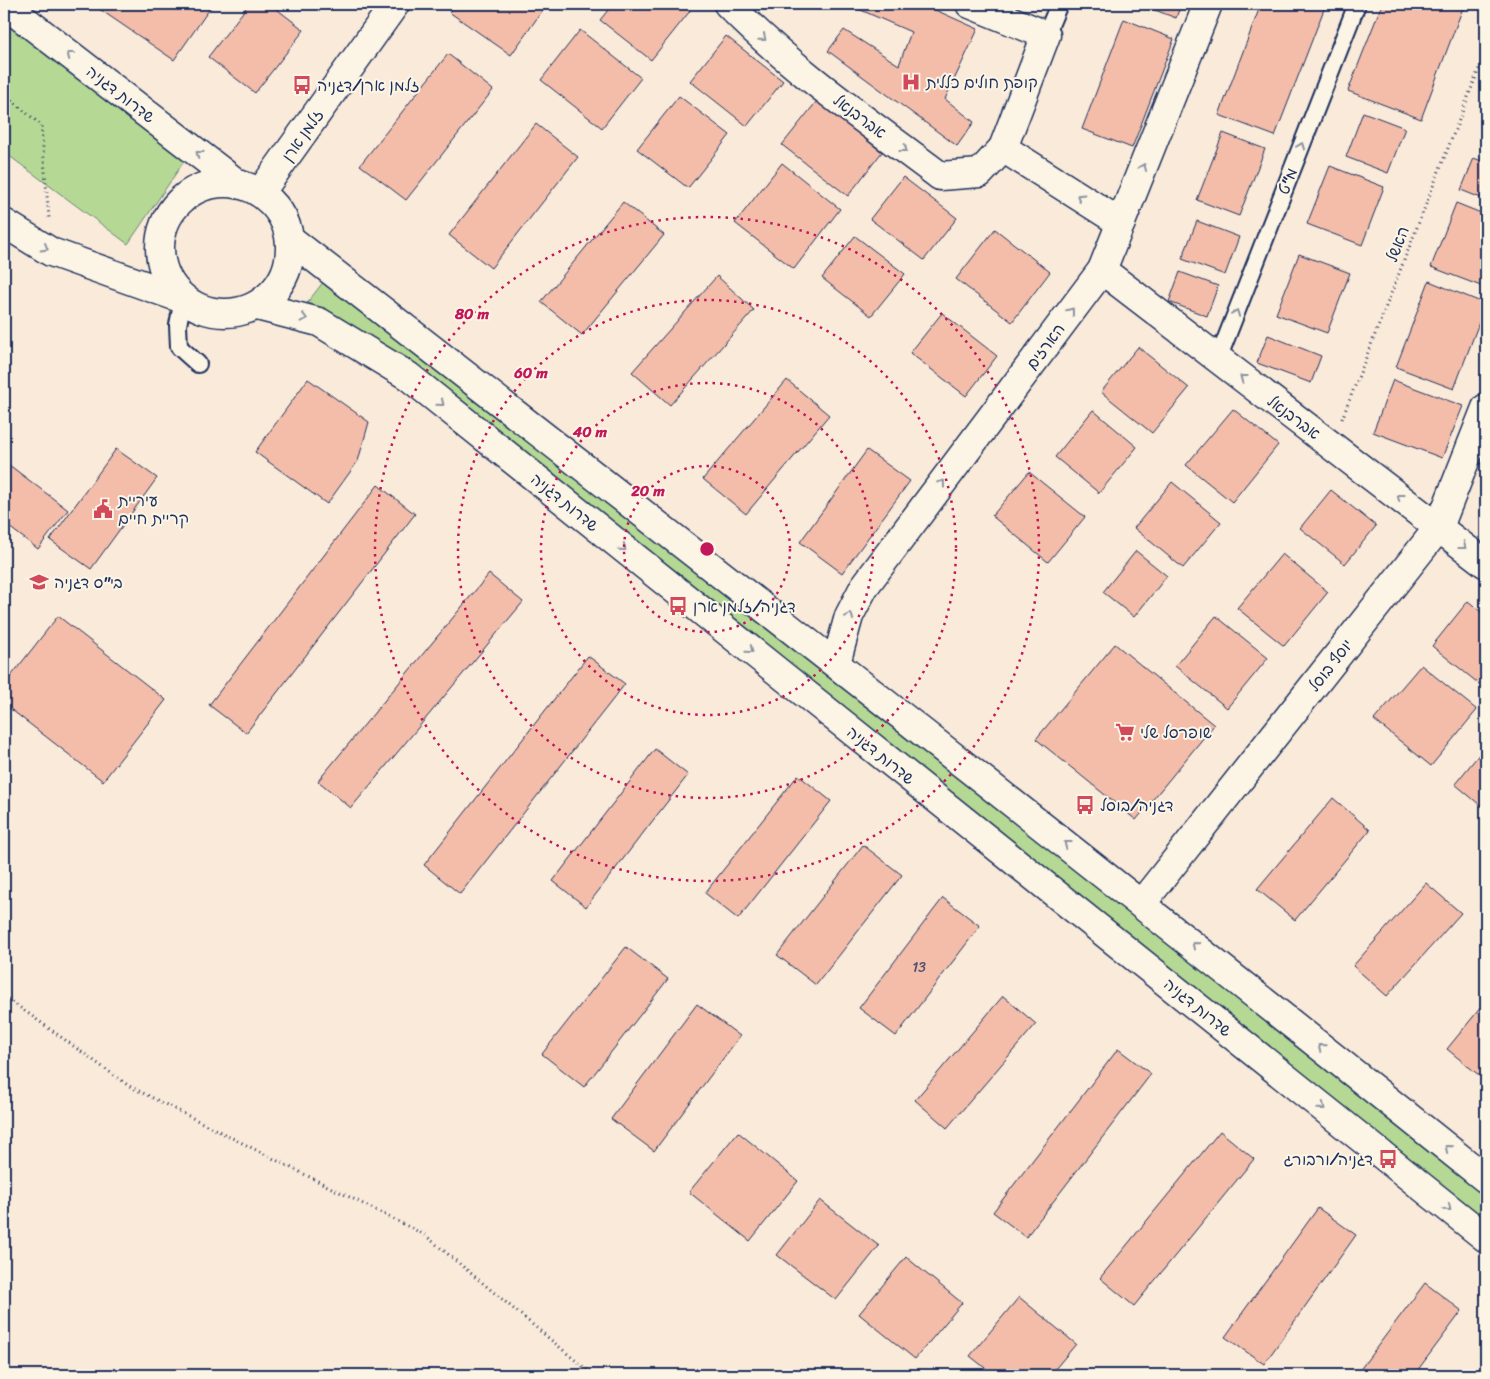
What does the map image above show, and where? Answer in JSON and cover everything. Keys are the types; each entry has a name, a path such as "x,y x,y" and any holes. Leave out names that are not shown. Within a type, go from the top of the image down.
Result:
{"street":[{"name":"שדרות דגניה","path":"4,4 249,189 274,205 285,222 290,240 290,259 283,278 272,294 257,306 238,312 219,314 200,310 183,299 51,252 4,223"},
{"name":"זלמן ארן","path":"249,189 395,4"},
{"name":"אברבנאל","path":"728,4 756,33 810,78 940,176 980,173 1003,148 1046,34"},
{"path":"970,4 1046,34"},
{"name":"הארזים","path":"836,663 848,616 864,587 1102,270 1208,4"},
{"path":"1003,148 1121,223"},
{"name":"שדרות דגניה","path":"183,299 169,283 160,263 159,241 165,221 177,203 195,190 216,183 249,189"},
{"path":"290,240 1142,903 1486,1179"},
{"name":"אברבנאל","path":"1102,270 1486,564"},
{"name":"שדרות דגניה","path":"257,306 319,322 408,376 1486,1238"},
{"name":"יוסף בוסל","path":"1142,903 1439,527 1486,408"}],"lane":[{"path":"1046,34 1059,4"},
{"name":"מ\"ט","path":"1218,359 1356,4"},
{"path":"183,299 178,325 179,347 198,364"}],"path":[{"name":"האשל","path":"1332,445 1486,51"},
{"path":"4,94 41,125 51,252"},
{"path":"4,996 129,1086 425,1235 594,1375"}],"green space":[{"path":"4,17 187,157 128,244 4,152"},
{"path":"327,277 1486,1184 1486,1232 304,307"}],"building":[{"path":"92,4 213,4 174,60"},
{"path":"249,4 270,4 304,30 255,93 208,57"},
{"path":"455,4 547,4 511,55 449,12"},
{"path":"613,4 681,4 690,11 651,60 600,20"},
{"name":"קופת חולים כללית","path":"855,4 922,4 978,29 945,99 974,122 957,146 828,51 844,30 899,65 911,32 854,7"},
{"path":"1139,4 1181,4 1176,18"},
{"path":"1261,4 1326,4 1275,136 1219,115"},
{"path":"1382,4 1464,5 1421,119 1348,91"},
{"path":"1124,19 1174,39 1132,148 1082,129"},
{"path":"580,30 641,78 602,128 541,80"},
{"path":"726,36 783,81 747,126 690,81"},
{"path":"448,54 493,90 406,200 360,165"},
{"path":"679,96 730,135 688,188 637,149"},
{"path":"817,101 882,152 848,196 782,145"},
{"path":"1363,112 1405,128 1388,173 1346,157"},
{"path":"536,124 578,157 491,268 449,235"},
{"path":"1223,133 1265,149 1239,216 1197,200"},
{"path":"1474,158 1486,163 1486,200 1461,190"},
{"path":"782,163 840,209 794,269 735,223"},
{"path":"1330,166 1384,187 1362,245 1307,224"},
{"path":"903,177 957,218 924,260 870,219"},
{"path":"623,202 664,235 582,335 541,302"},
{"path":"1456,203 1486,215 1486,288 1431,267"},
{"path":"1197,221 1239,237 1225,275 1182,259"},
{"path":"995,229 1050,272 1012,322 956,279"},
{"path":"855,236 905,274 871,316 822,278"},
{"path":"1299,254 1350,273 1327,333 1276,314"},
{"path":"1180,272 1218,286 1207,316 1169,302"},
{"path":"717,276 754,310 670,405 632,372"},
{"path":"1429,281 1486,304 1454,389 1396,367"},
{"path":"942,313 997,356 966,396 910,353"},
{"path":"1268,335 1321,356 1311,383 1257,363"},
{"path":"1138,347 1189,388 1152,433 1101,392"},
{"path":"308,379 369,422 358,461 327,504 255,452"},
{"path":"787,380 829,415 746,514 703,479"},
{"path":"1393,380 1463,406 1442,458 1373,432"},
{"path":"1233,409 1278,445 1232,502 1186,465"},
{"path":"1093,410 1137,447 1099,493 1055,457"},
{"name":"עיריית קריית חיים","path":"116,449 157,478 91,569 50,540"},
{"path":"867,450 910,481 842,573 800,542"},
{"path":"4,461 68,510 38,549 4,523"},
{"path":"1029,472 1085,517 1048,562 992,516"},
{"path":"1172,482 1221,522 1183,568 1134,528"},
{"path":"378,485 415,514 246,733 209,705"},
{"path":"1331,490 1376,526 1345,564 1300,528"},
{"path":"1136,551 1167,576 1134,617 1103,592"},
{"path":"1282,554 1328,592 1284,646 1237,608"},
{"path":"489,574 523,602 351,808 318,781"},
{"path":"1468,601 1486,616 1486,683 1483,687 1432,646"},
{"path":"58,616 166,700 103,781 4,704 4,685"},
{"path":"1216,616 1268,658 1227,708 1175,666"},
{"name":"שופרסל שלי","path":"1115,644 1214,725 1136,820 1036,739"},
{"path":"588,656 625,684 460,894 424,865"},
{"path":"1421,665 1477,710 1431,766 1374,720"},
{"path":"1486,746 1486,810 1455,784"},
{"path":"655,749 688,775 586,907 553,881"},
{"path":"798,775 831,801 738,919 705,893"},
{"path":"1333,798 1370,830 1295,920 1257,889"},
{"path":"863,845 902,875 816,985 777,955"},
{"path":"1426,883 1461,913 1387,996 1353,966"},
{"path":"943,898 980,926 896,1036 859,1008"},
{"path":"626,947 668,979 584,1087 542,1054"},
{"path":"1003,996 1036,1024 947,1128 915,1100"},
{"path":"1486,1001 1486,1069 1480,1076 1447,1049"},
{"path":"697,1004 740,1036 654,1151 611,1119"},
{"path":"1118,1049 1151,1074 1026,1237 993,1212"},
{"path":"1220,1131 1254,1159 1134,1306 1100,1278"},
{"path":"738,1132 798,1181 750,1241 689,1192"},
{"path":"820,1200 879,1246 836,1300 777,1255"},
{"path":"1318,1208 1356,1235 1264,1364 1225,1337"},
{"path":"906,1257 962,1303 915,1359 859,1314"},
{"path":"1425,1283 1462,1311 1414,1375 1356,1375"},
{"path":"1019,1297 1076,1344 1050,1375 994,1375 970,1356"}],"place":[{"name":"קופת חולים כללית","path":"911,82"},
{"name":"זלמן ארן/דגניה","path":"302,85"},
{"name":"עיריית קריית חיים","path":"103,509"},
{"name":"בי\"ס דגניה","path":"39,582"},
{"name":"דגניה/זלמן ארן","path":"678,606"},
{"name":"שופרסל שלי","path":"1125,732"},
{"name":"דגניה/בוסל","path":"1085,805"},
{"name":"דגניה/ורבורג","path":"1388,1159"}]}
